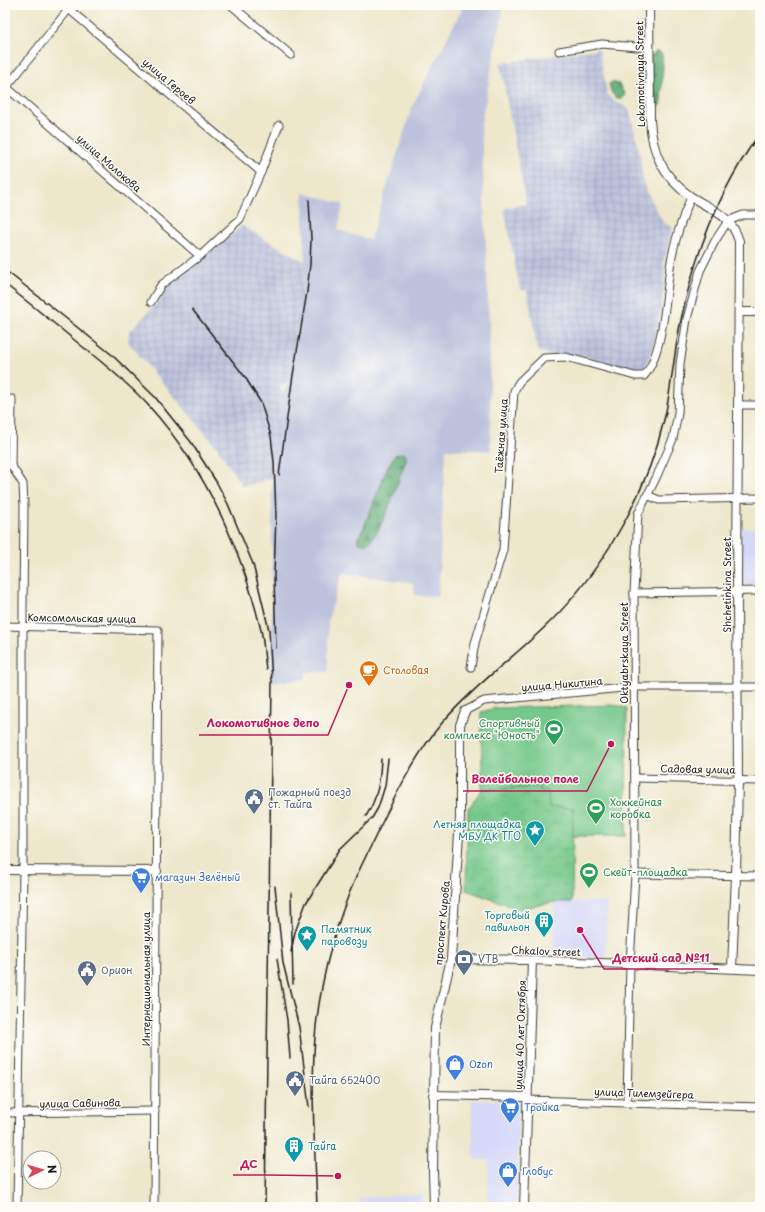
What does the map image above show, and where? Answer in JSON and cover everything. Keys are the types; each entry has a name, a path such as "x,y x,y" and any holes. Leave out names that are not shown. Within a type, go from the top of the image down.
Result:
{"street":[{"path":"232,5 291,54"},
{"name":"Lokomotivnaya Street","path":"649,5 650,120 654,150 665,172 680,188 691,197 716,211"},
{"path":"6,87 68,6"},
{"name":"улица Героев","path":"68,6 261,172"},
{"path":"559,50 602,44 649,48"},
{"name":"улица Молокова","path":"6,87 200,256"},
{"path":"151,302 160,285 200,256 240,219 261,172 278,125"},
{"name":"Таёжная улица","path":"471,667 475,642 503,550 514,391 519,382 544,358 566,357 635,376 644,376 650,369 663,323 671,260 680,223 691,197"},
{"name":"Shchetinkina Street","path":"716,211 728,221 735,230 738,241 738,780 732,968"},
{"path":"728,221 743,215 760,215"},
{"name":"Oktyabrskaya Street","path":"627,1103 630,964 635,874 636,778 634,593 638,514 673,439 676,425 680,364 687,319 700,271 707,255 728,221"},
{"path":"739,312 760,312"},
{"path":"12,399 8,465 22,484 24,507 23,871 17,1207"},
{"path":"738,405 760,405"},
{"path":"648,495 659,500 760,498"},
{"path":"634,593 760,591"},
{"name":"Комсомольская улица","path":"5,626 158,630"},
{"name":"Интернациональная улица","path":"154,1207 158,630"},
{"name":"улица Никитина","path":"465,711 484,701 634,687 760,688"},
{"name":"проспект Кирова","path":"434,1207 433,1095 435,1028 451,959 460,818 460,725 465,711"},
{"name":"Садовая улица","path":"636,778 760,780"},
{"path":"5,870 157,871"},
{"path":"635,874 760,876"},
{"name":"Chkalov street","path":"451,959 532,960 760,970"},
{"name":"улица 40 лет Октября","path":"524,1207 532,960"},
{"name":"улица Тилемзейгера","path":"433,1095 760,1107"},
{"name":"улица Савинова","path":"5,1113 155,1111"}],"shaded area":[{"path":"464,5 504,5 481,123 489,324 491,451 446,449 438,597 415,595 413,583 342,573 328,621 328,672 306,672 306,679 272,682 272,479 283,395 288,382 305,270 303,193 343,204 338,230 370,240 412,107"},
{"path":"599,49 607,93 613,101 623,105 630,111 639,151 644,186 663,222 673,228 664,261 665,284 658,326 652,351 644,371 639,374 582,355 549,355 538,351 527,290 520,290 504,208 526,204 500,63"},
{"path":"242,226 305,262 305,270 288,382 280,386 283,395 277,450 274,462 272,463 272,479 242,486 217,447 128,342 129,332 163,298 160,294 171,282"},
{"path":"741,528 760,528 760,584 742,584"},
{"path":"554,902 607,902 606,958 554,957"},
{"path":"471,1100 519,1101 517,1204 488,1204 489,1161 474,1159"},
{"path":"423,1194 423,1207 358,1207 359,1198"}],"green space":[{"path":"657,51 662,54 663,66 661,104 658,107 649,106 649,57"},
{"path":"612,82 619,84 625,95 622,98 616,98 611,92 609,84"},
{"path":"402,453 406,455 406,460 384,518 372,539 366,545 359,543 357,539 362,532 388,466 395,455"},
{"name":"Спортивный комплекс \"Юность\"","path":"615,705 627,708 626,836 572,836 549,807 540,791 527,785 527,788 482,789 481,712 496,708"},
{"path":"527,785 540,785 540,791 548,791 549,807 573,808 572,902 554,902 519,909 466,890 468,809 482,789 526,788"}],"railway":[{"path":"317,1207 313,1094 316,1026 326,968 336,930 349,893 399,789 424,747 454,709 548,624 571,600 592,574 627,517 649,468 662,429 681,320 702,246 721,199 733,176 760,133"},
{"path":"279,475 293,375 307,292 311,239 309,200"},
{"path":"5,270 111,354 155,397 191,442 217,483 228,504 253,564 269,630 272,682 265,1207"},
{"path":"5,284 132,388 168,429 187,455 204,482 218,510 243,569 261,630 266,669"},
{"path":"192,309 245,377 261,403 271,436 274,462 276,515 274,575 276,648"},
{"path":"366,816 378,789 381,759"},
{"path":"291,952 295,932 306,903 340,849 372,818 378,808 385,786 388,759"},
{"path":"275,886 283,963 299,1027 309,1107"},
{"path":"291,893 293,984"},
{"path":"277,959 287,1020 290,1058"}],"place":[{"name":"Локомотивное депо","path":"349,685"},
{"name":"Столовая","path":"369,687"},
{"name":"Волейбольное поле","path":"611,744"},
{"name":"Спортивный комплекс \"Юность\"","path":"554,746"},
{"name":"Пожарный поезд ст. Тайга","path":"254,815"},
{"name":"Хоккейная коробка","path":"596,825"},
{"name":"Летняя площадка МБУ ДК ТГО","path":"535,847"},
{"name":"Скейт-площадка","path":"589,889"},
{"name":"магазин Зелёный","path":"141,894"},
{"name":"Детский сад №11","path":"580,930"},
{"name":"Торговый павильон","path":"544,938"},
{"name":"Памятник паровозу","path":"307,952"},
{"name":"VTB","path":"464,976"},
{"name":"Орион","path":"87,987"},
{"name":"Ozon","path":"455,1081"},
{"name":"Тайга 652400","path":"295,1097"},
{"name":"Тройка","path":"510,1124"},
{"name":"Тайга","path":"294,1163"},
{"name":"ДС","path":"338,1176"},
{"name":"Глобус","path":"508,1188"}]}
